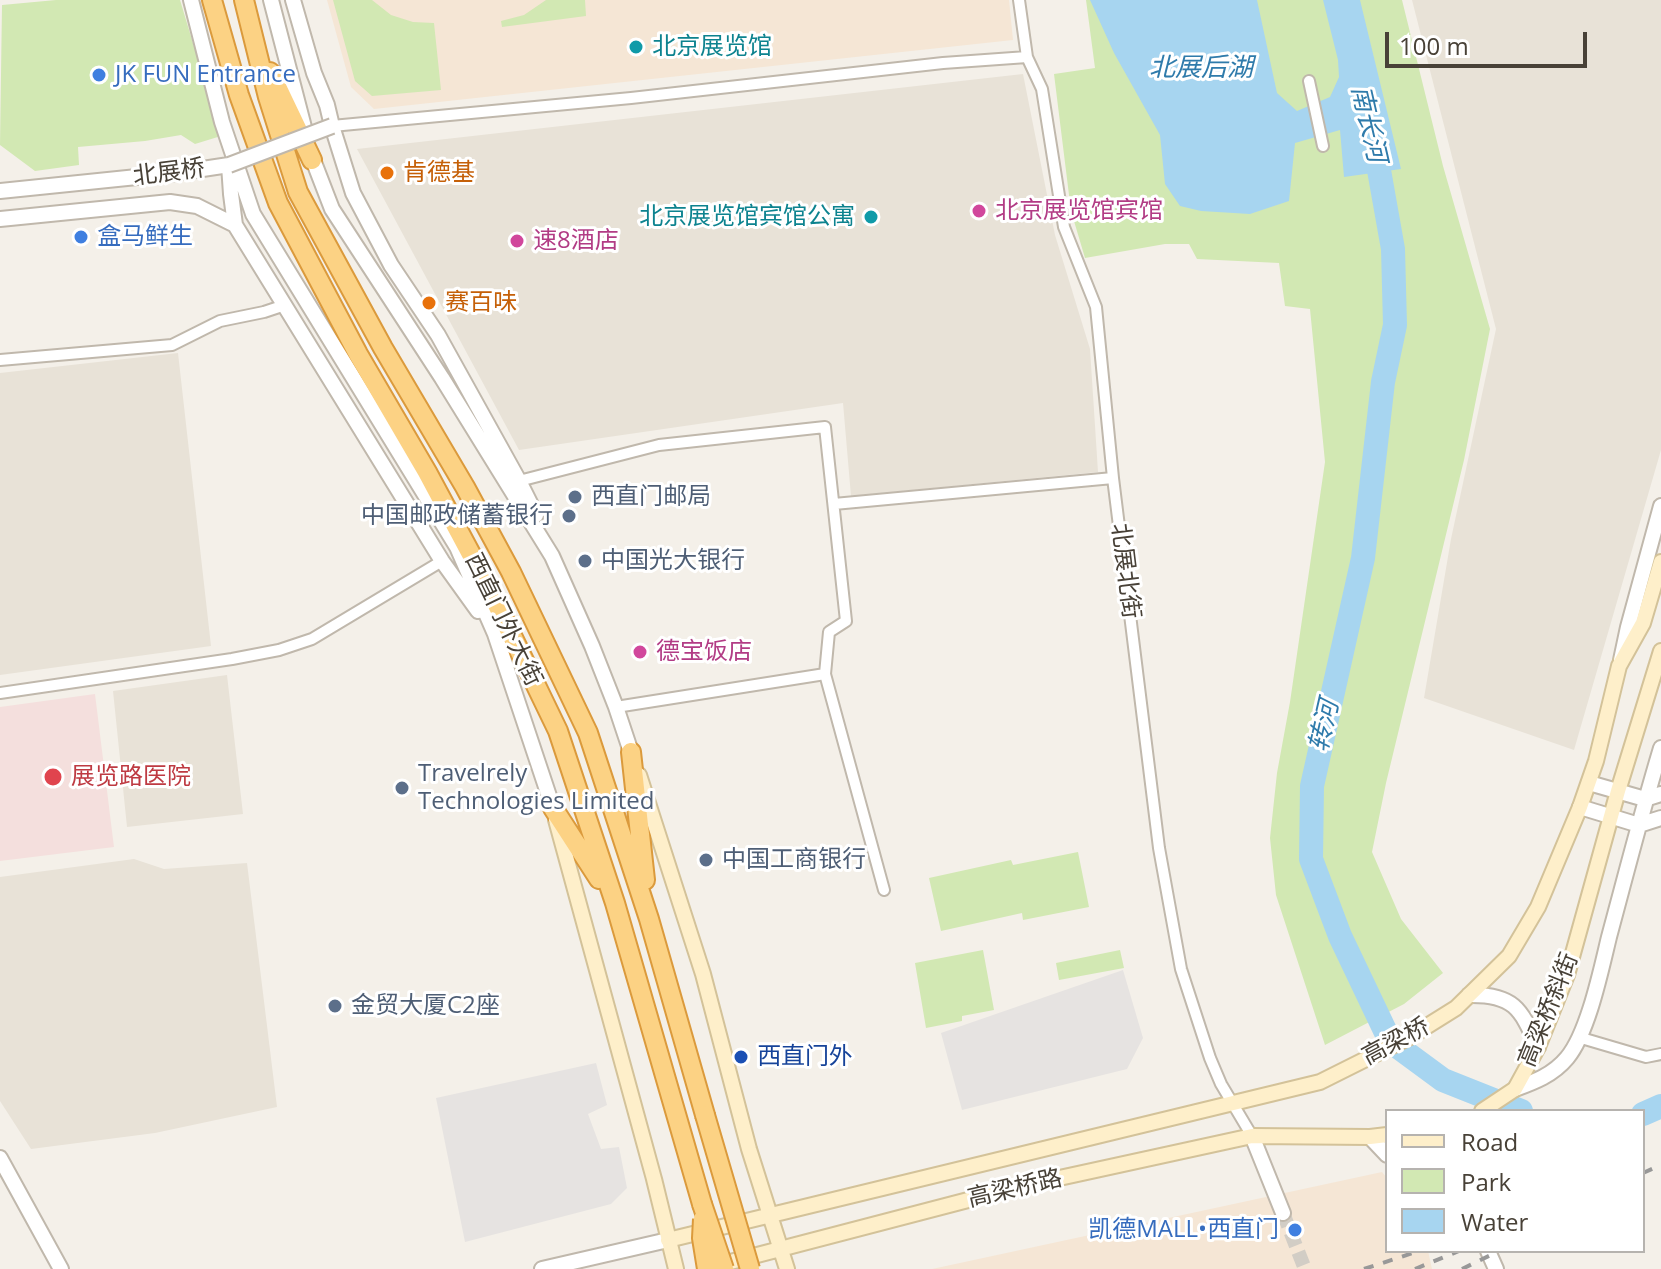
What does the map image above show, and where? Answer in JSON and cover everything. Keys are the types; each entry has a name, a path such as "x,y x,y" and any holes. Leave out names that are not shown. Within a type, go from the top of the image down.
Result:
{"highway":[{"name":"西直门外大街","path":"212,0 239,95 278,203 358,354 434,484 488,586 558,731 615,903 702,1204 724,1269"},
{"name":"西直门外大街","path":"244,0 268,97 298,192 511,572 588,733 649,919 750,1269"},
{"path":"251,31 312,160"},
{"path":"631,752 649,919"},
{"path":"553,808 615,903"},
{"path":"702,1204 705,1269"}],"main road":[{"path":"1469,995 1509,956 1538,907 1589,783 1619,666 1643,623 1661,562"},
{"name":"高梁桥斜街","path":"1515,1089 1538,1047 1567,975 1661,651"},
{"path":"631,752 703,974 769,1215 787,1269"},
{"name":"西直门外大街","path":"553,808 676,1269"},
{"name":"高梁桥","path":"1231,1103 1320,1082 1408,1038 1456,1008 1469,995"},
{"path":"1485,1109 1515,1089"},
{"name":"高梁桥路","path":"668,1240 1231,1103"},
{"path":"1252,1136 1385,1135"},
{"name":"高梁桥路","path":"705,1269 1018,1187 1252,1136"}],"street":[{"name":"西直门外大街","path":"191,0 222,122 253,214 457,547 495,634 553,808"},
{"path":"271,0 312,160 332,209 442,378 552,556"},
{"path":"293,0 353,193 391,265 438,335 543,528 616,707 631,752"},
{"name":"北展北街","path":"1019,0 1027,57 1042,89 1064,227 1096,307 1113,478 1159,848 1181,969 1210,1058 1231,1103 1252,1136"},
{"path":"332,126 631,98 930,64 1027,57"},
{"path":"1309,81 1323,146"},
{"name":"北展桥","path":"0,191 229,165 332,126"},
{"name":"西直门外大街","path":"229,165 235,225 442,561 495,634"},
{"path":"0,219 170,202 197,206 235,225"},
{"path":"0,360 172,345 220,321 285,305"},
{"path":"519,481 659,445 825,427 846,621 829,632 825,674 884,890"},
{"path":"834,504 1113,478"},
{"path":"1619,666 1661,506"},
{"path":"0,693 279,650 312,639 442,561"},
{"path":"616,707 825,674"},
{"name":"高梁桥斜街","path":"1515,1089 1545,1077 1567,1058 1578,1037 1594,997 1661,748"},
{"path":"1589,783 1645,799 1661,794"},
{"path":"1580,807 1639,825 1661,818"},
{"path":"1469,995 1485,995 1508,1001 1520,1011 1538,1047"},
{"path":"1578,1037 1646,1057 1661,1054"},
{"path":"1252,1136 1283,1213"},
{"path":"1370,1137 1385,1153"},
{"path":"0,1158 61,1269"},
{"path":"542,1269 668,1240"}],"shaded area":[{"name":"北京展览馆","path":"327,0 1009,0 1013,40 374,109 351,87"},
{"path":"1412,0 1661,0 1661,450 1574,750 1424,698 1451,539 1496,329"},
{"path":"1023,74 1055,235 1090,349 1098,472 851,496 843,403 519,450 357,149"},
{"path":"178,353 211,646 0,675 0,373"},
{"path":"227,675 243,814 127,827 113,691"},
{"name":"展览路医院","path":"95,694 114,847 0,861 0,707"},
{"path":"134,859 164,869 247,863 277,1107 155,1133 31,1149 0,1101 0,877"},
{"path":"1123,970 1143,1038 1127,1069 962,1110 941,1033"},
{"path":"596,1063 607,1105 588,1114 601,1149 619,1147 627,1188 611,1204 465,1242 436,1098"},
{"name":"凯德MALL•西直门","path":"1382,1172 1385,1176 1385,1253 1428,1253 1432,1269 932,1269"}],"green space":[{"path":"56,0 180,0 221,136 195,144 181,135 78,147 79,165 35,171 0,145 2,5"},
{"path":"333,0 372,0 391,15 413,22 434,23 441,90 372,96 355,81"},
{"path":"546,0 585,0 586,16 502,27 501,21 524,15"},
{"path":"1086,0 1402,0 1443,166 1490,329 1464,460 1372,852 1401,919 1443,973 1404,1004 1325,1045 1276,895 1270,838 1277,773 1325,462 1310,309 1285,306 1279,263 1197,259 1189,244 1165,244 1085,258 1071,211 1054,74 1095,68"},
{"path":"1078,852 1089,907 1023,920 1022,913 941,931 929,878 1011,860 1013,865"},
{"path":"983,950 994,1010 962,1016 962,1021 926,1028 915,963"},
{"path":"1120,950 1124,968 1059,980 1056,963"}],"water":[{"name":"北展后湖","path":"1090,0 1257,0 1277,93 1297,111 1330,97 1339,77 1338,60 1323,0 1360,0 1401,169 1344,177 1340,130 1295,143 1289,201 1250,214 1201,211 1180,206 1165,184 1160,135 1114,53"}],"waterway":[{"name":"转河","path":"1374,142 1393,249 1395,325 1383,382 1363,558 1312,786 1311,859 1340,936 1390,1041 1443,1080 1516,1109"},
{"name":"转河","path":"1645,1113 1661,1106"}],"tunnel":[{"path":"1283,1213 1305,1269"}],"railway":[{"path":"1645,1172 1661,1165"},
{"path":"1364,1269 1413,1253"},
{"path":"1415,1269 1454,1253"},
{"path":"1462,1269 1495,1253"}],"place":[{"name":"北京展览馆","path":"636,47"},
{"name":"JK FUN Entrance","path":"99,75"},
{"name":"肯德基","path":"387,173"},
{"name":"北京展览馆宾馆","path":"979,211"},
{"name":"北京展览馆宾馆公寓","path":"871,217"},
{"name":"盒马鲜生","path":"81,237"},
{"name":"速8酒店","path":"517,241"},
{"name":"赛百味","path":"429,303"},
{"name":"西直门邮局","path":"575,497"},
{"name":"中国邮政储蓄银行","path":"569,516"},
{"name":"中国光大银行","path":"585,561"},
{"name":"德宝饭店","path":"640,652"},
{"name":"展览路医院","path":"53,777"},
{"name":"Travelrely Technologies Limited","path":"402,788"},
{"name":"中国工商银行","path":"706,860"},
{"name":"金贸大厦C2座","path":"335,1006"},
{"name":"西直门外","path":"741,1057"},
{"name":"凯德MALL•西直门","path":"1295,1230"}],"water label":[{"name":"南长河","path":"1368,124"}]}
